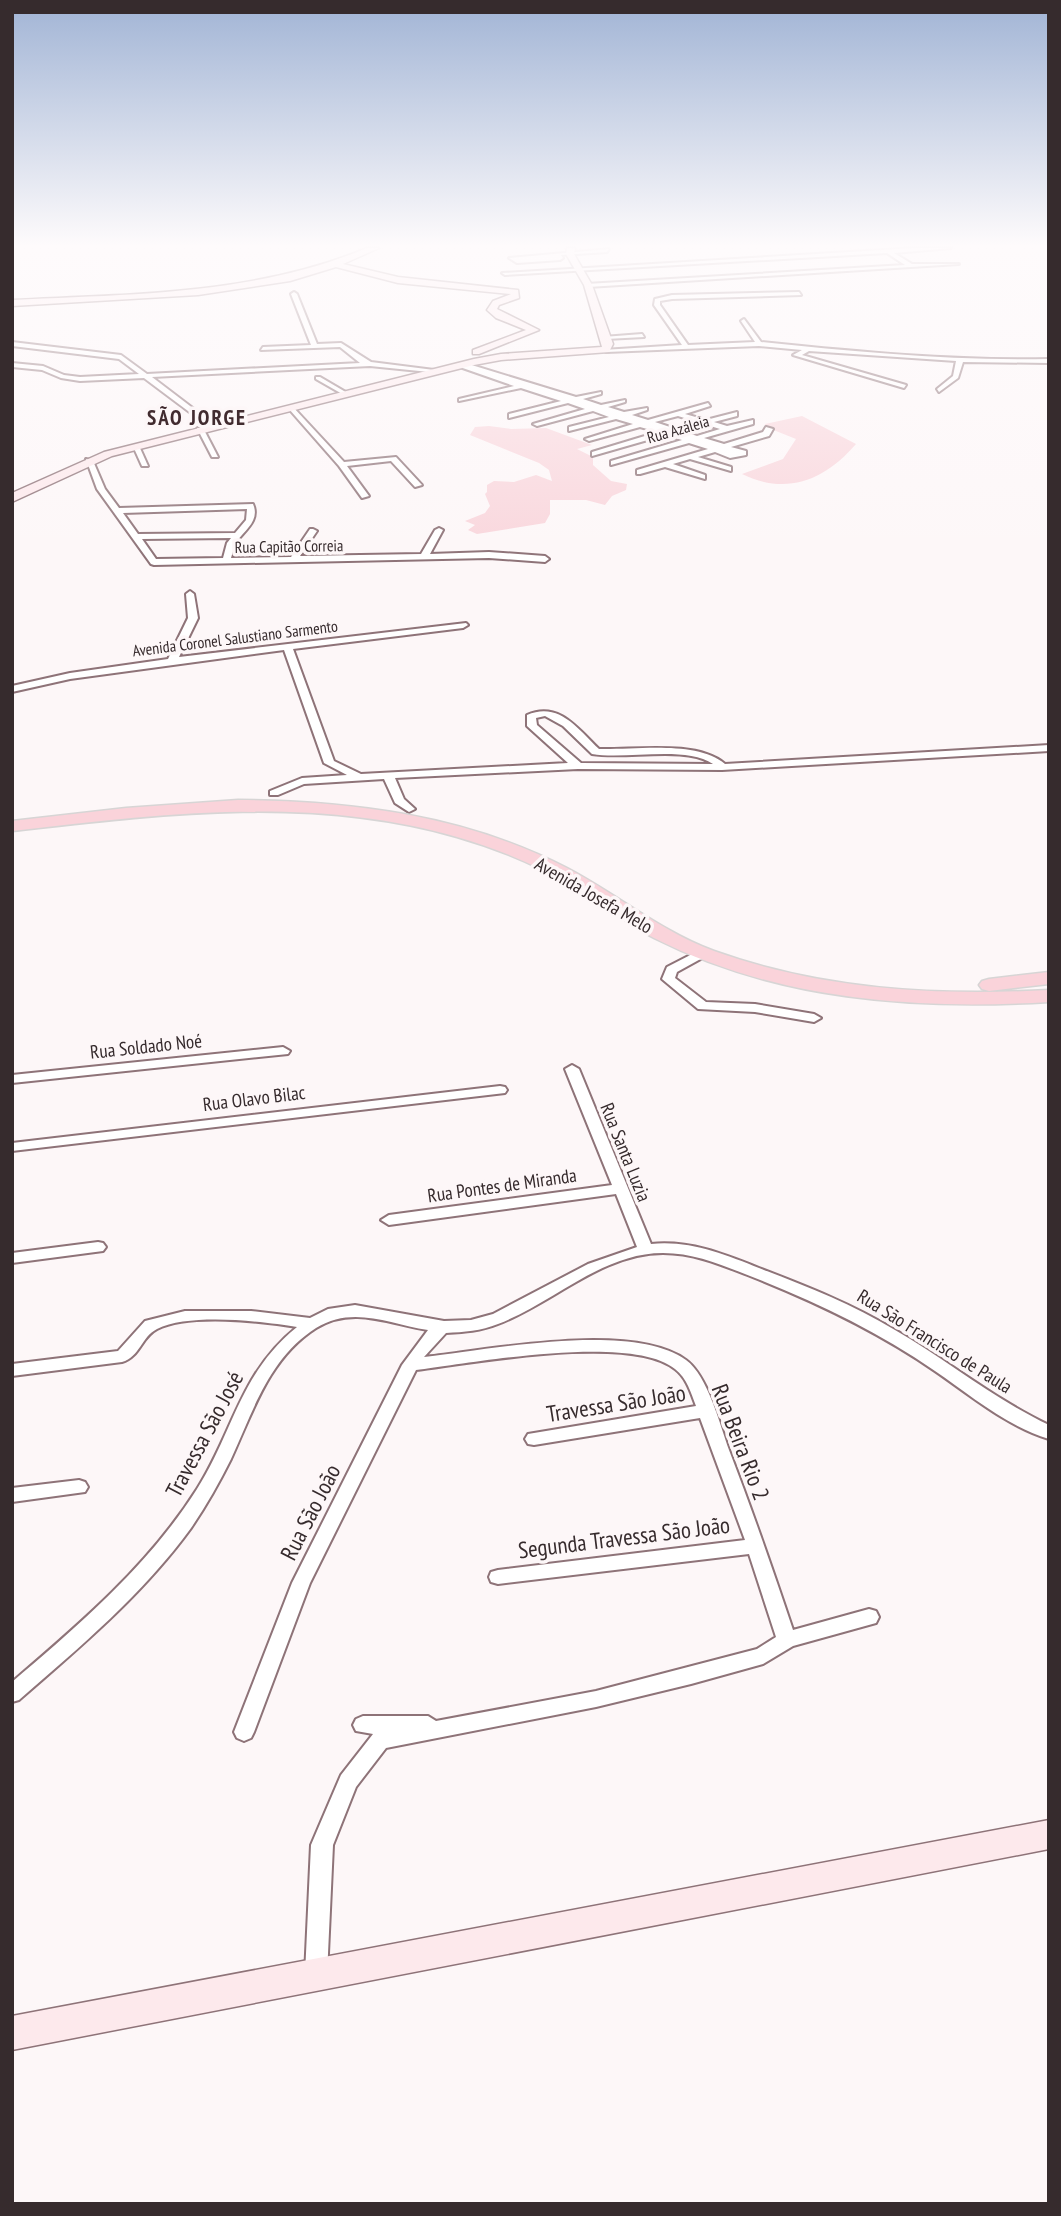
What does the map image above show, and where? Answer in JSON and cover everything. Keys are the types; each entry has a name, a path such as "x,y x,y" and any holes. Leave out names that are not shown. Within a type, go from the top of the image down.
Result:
{"main road":[{"name":"Avenida Josefa Melo","path":"12,816 180,796 274,793 349,799 409,809 523,840 597,876 673,924 768,960 849,977 895,983 1000,985 1049,978"},
{"name":"Avenida Josefa Melo","path":"12,826 185,806 234,804 310,805 387,815 454,830 519,852 574,879 658,932 702,953 822,986 881,995 942,1000 1049,996"}],"street":[{"path":"74,351 121,357 212,427"},
{"path":"349,351 370,364"},
{"path":"12,498 89,461 200,430 439,371 489,351"},
{"path":"471,360 586,351"},
{"path":"809,351 796,355 904,386"},
{"path":"835,351 960,360 1049,361"},
{"path":"471,360 522,384 719,448"},
{"path":"939,390 956,377 960,360"},
{"path":"12,365 43,369 71,379 370,364 439,371"},
{"path":"831,366 895,373"},
{"path":"318,378 346,394"},
{"path":"461,400 522,384"},
{"path":"512,416 599,393"},
{"path":"537,424 623,401"},
{"path":"589,439 708,405"},
{"path":"291,408 342,464 365,496"},
{"path":"572,429 645,409"},
{"path":"677,414 728,429"},
{"path":"706,422 734,414"},
{"name":"Rua Azáleia","path":"614,463 750,422"},
{"path":"640,471 766,434 769,429"},
{"path":"200,430 215,455"},
{"path":"595,454 668,432"},
{"path":"136,447 145,464"},
{"path":"691,457 728,469"},
{"path":"342,464 392,459 418,485"},
{"name":"Rua Capitão Correia","path":"89,461 101,489 154,562 500,555 545,559"},
{"path":"665,464 702,477"},
{"path":"116,511 250,506 253,510 250,520 236,535 226,561"},
{"path":"424,557 439,530"},
{"path":"293,560 313,531"},
{"path":"136,537 236,535"},
{"path":"172,662 193,618 190,594"},
{"name":"Avenida Coronel Salustiano Sarmento","path":"12,689 70,676 463,625"},
{"path":"288,647 329,763 362,776"},
{"path":"578,765 532,726 531,717 544,713 550,715 572,730 596,752 659,752 706,756 717,760 722,766"},
{"path":"302,781 578,765 722,766 1049,748"},
{"path":"274,793 317,774 329,763"},
{"path":"388,775 399,801 409,809"},
{"path":"702,953 671,970 668,979 703,1006 755,1007 814,1018"},
{"name":"Rua Soldado Noé","path":"12,1079 284,1051"},
{"name":"Rua Santa Luzia","path":"572,1069 646,1250"},
{"name":"Rua Olavo Bilac","path":"12,1147 500,1090"},
{"name":"Rua Pontes de Miranda","path":"389,1220 619,1189"},
{"path":"12,1258 98,1247"},
{"name":"Rua São Francisco de Paula","path":"442,1327 470,1326 492,1321 600,1266 646,1250 668,1248 696,1251 823,1298 887,1332 1013,1415 1049,1433"},
{"name":"Travessa São José","path":"12,1694 109,1606 163,1550 204,1494 266,1370 281,1349 309,1323 335,1312 364,1309 442,1327"},
{"path":"12,1370 112,1359 133,1349 146,1329 172,1318 242,1316 309,1323"},
{"name":"Rua São João","path":"244,1732 301,1583 410,1365 428,1340 442,1327"},
{"name":"Rua Beira Rio 2","path":"410,1365 588,1346 634,1347 678,1362 696,1384 756,1546 787,1640"},
{"name":"Travessa São João","path":"534,1439 705,1411"},
{"path":"12,1494 79,1487"},
{"name":"Segunda Travessa São João","path":"498,1577 756,1546"},
{"path":"316,1975 322,1845 348,1782 380,1740 596,1699 691,1676 763,1656 787,1640 869,1617"},
{"path":"363,1725 471,1724"},
{"path":"12,2032 1049,1834"}],"shaded area":[{"path":"802,416 856,444 831,467 804,481 774,484 742,474 783,459 796,439 766,427 765,424"},
{"path":"475,427 511,429 546,428 592,445 577,449 593,457 593,465 611,481 627,484 626,490 612,496 605,505 586,500 550,500 550,514 545,523 477,534 468,530 475,525 465,521 485,513 490,506 485,494 487,485 494,481 514,482 536,475 552,481 549,470 539,463 470,435"}],"district":[{"name":"SÃO JORGE","path":"197,417"}]}
